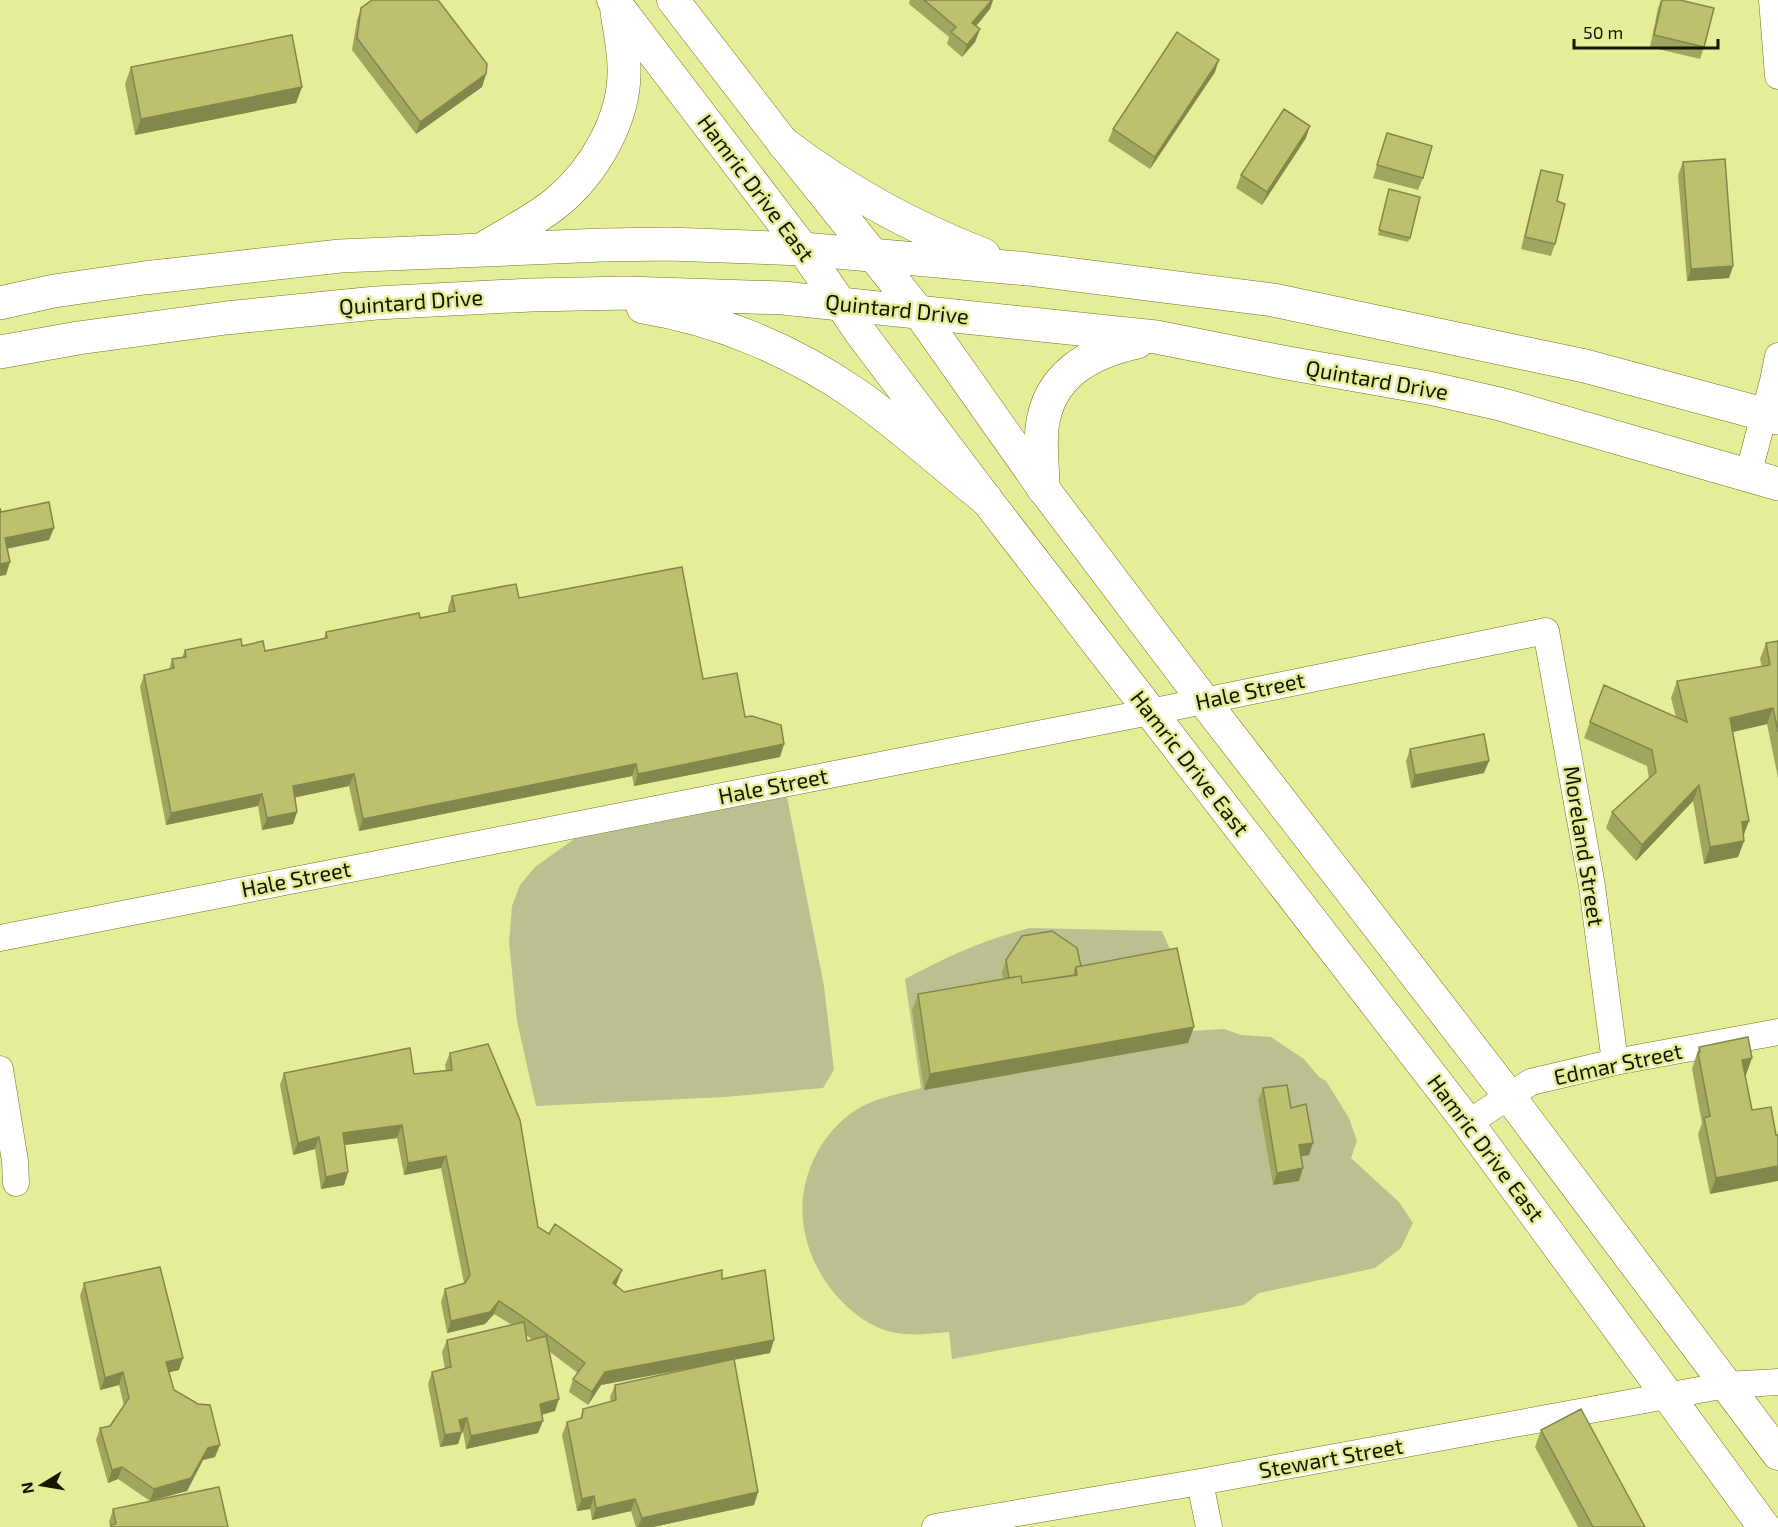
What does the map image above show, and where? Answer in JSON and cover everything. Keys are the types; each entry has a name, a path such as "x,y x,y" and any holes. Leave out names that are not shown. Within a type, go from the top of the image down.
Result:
{"highway":[{"path":"483,249 555,203 572,188 599,153 617,112 624,68 614,2"},
{"path":"784,144 847,188 914,225 951,242 1028,269"},
{"path":"0,303 54,291 144,278 340,256 635,244 803,249 1028,269 1273,300 1585,366 1771,415"},
{"name":"Quintard Drive","path":"0,352 88,336 386,302 531,295 677,293 841,302 1156,337 1479,399 1763,479"},
{"path":"531,295 647,308 703,321 756,340 791,356 854,393 986,499"},
{"path":"1043,488 1042,427 1052,397 1060,382 1083,361 1096,354 1156,337"}],"main road":[{"path":"673,0 784,144 918,311 1043,488 1509,1096 1778,1454"},
{"name":"Hamric Drive East","path":"614,2 803,249 860,332 986,499 1468,1123 1764,1527"}],"street":[{"path":"1772,0 1778,76"},
{"path":"1763,479 1778,356"},
{"name":"Hale Street","path":"0,939 1150,712 1546,631"},
{"name":"Moreland Street","path":"1546,631 1592,886 1615,1062"},
{"name":"Edmar Street","path":"1468,1123 1531,1082 1615,1062 1778,1032"},
{"path":"0,1069 15,1161 16,1183"},
{"name":"Stewart Street","path":"935,1527 1200,1482 1726,1385 1778,1382"},
{"path":"1200,1482 1209,1527"}],"green space":[{"path":"787,797 824,986 834,1070 823,1088 725,1097 536,1106 517,1021 509,942 512,906 520,885 535,867 574,839"},
{"path":"1030,928 1162,931 1180,972 1191,1031 1224,1029 1241,1035 1271,1037 1304,1059 1319,1077 1326,1081 1349,1118 1357,1141 1351,1158 1399,1202 1413,1223 1401,1248 1375,1268 1259,1293 1244,1305 952,1359 949,1332 895,1333 863,1320 851,1310 829,1286 807,1243 802,1211 803,1194 813,1162 831,1132 856,1110 879,1099 921,1088 905,979 966,949"}],"building":[{"path":"372,0 438,0 487,64 486,74 420,122 357,38 361,8"},
{"path":"924,0 992,0 972,23 980,29 967,45 951,32 956,27"},
{"path":"1662,0 1680,0 1714,8 1704,47 1654,35"},
{"path":"1177,32 1219,60 1155,157 1113,129"},
{"path":"292,35 302,87 141,119 131,67"},
{"path":"1284,109 1310,126 1267,192 1241,175"},
{"path":"1387,133 1432,146 1423,178 1377,165"},
{"path":"1725,159 1733,266 1691,269 1683,162"},
{"path":"1541,170 1563,175 1557,201 1565,204 1555,244 1525,237"},
{"path":"1389,189 1420,197 1410,238 1379,230"},
{"path":"49,502 54,528 5,538 10,562 0,564 0,508 1,512"},
{"path":"682,567 703,679 737,673 745,717 752,716 781,725 784,744 638,774 636,764 363,819 354,774 293,786 297,812 267,818 262,794 171,813 144,675 174,668 172,659 186,657 185,650 241,639 242,646 263,641 265,651 327,638 326,632 419,613 420,618 455,611 452,596 516,584 519,598"},
{"path":"1778,641 1778,732 1773,708 1730,718 1749,821 1742,822 1744,841 1710,847 1699,785 1642,845 1612,812 1656,772 1652,750 1590,722 1604,685 1687,722 1677,681 1770,665 1766,643"},
{"path":"1484,734 1489,761 1415,775 1410,749"},
{"path":"1052,931 1077,948 1081,966 1076,967 1075,975 1022,983 1021,976 1009,978 1006,960 1022,936"},
{"path":"1177,948 1194,1027 930,1074 918,994 1021,976 1022,983 1077,975 1076,967"},
{"path":"1748,1037 1752,1058 1742,1060 1752,1110 1771,1107 1776,1135 1778,1135 1778,1166 1716,1178 1704,1118 1710,1116 1698,1053 1700,1052 1699,1047"},
{"path":"488,1044 520,1120 538,1227 549,1234 555,1224 622,1270 613,1283 624,1292 722,1270 722,1279 765,1270 774,1340 605,1372 592,1392 573,1379 585,1363 499,1301 490,1312 451,1321 445,1289 465,1283 470,1275 446,1156 408,1163 402,1125 343,1133 348,1172 326,1177 319,1137 298,1143 284,1073 410,1048 414,1074 452,1070 450,1053"},
{"path":"1287,1085 1291,1108 1306,1104 1313,1143 1299,1145 1303,1168 1277,1173 1263,1088"},
{"path":"160,1267 183,1358 166,1362 174,1390 198,1404 210,1405 220,1445 208,1448 191,1478 154,1489 122,1467 112,1470 100,1428 110,1426 129,1398 123,1372 105,1378 84,1283"},
{"path":"524,1322 527,1341 546,1336 559,1399 540,1404 543,1421 471,1436 467,1418 459,1420 462,1432 445,1435 432,1372 451,1367 447,1340"},
{"path":"734,1359 758,1492 642,1518 635,1499 596,1508 594,1496 582,1499 567,1422 582,1418 583,1409 616,1400 615,1385"},
{"path":"1581,1409 1645,1527 1593,1527 1541,1430"},
{"path":"219,1487 228,1527 111,1527 116,1524 113,1509"}]}
